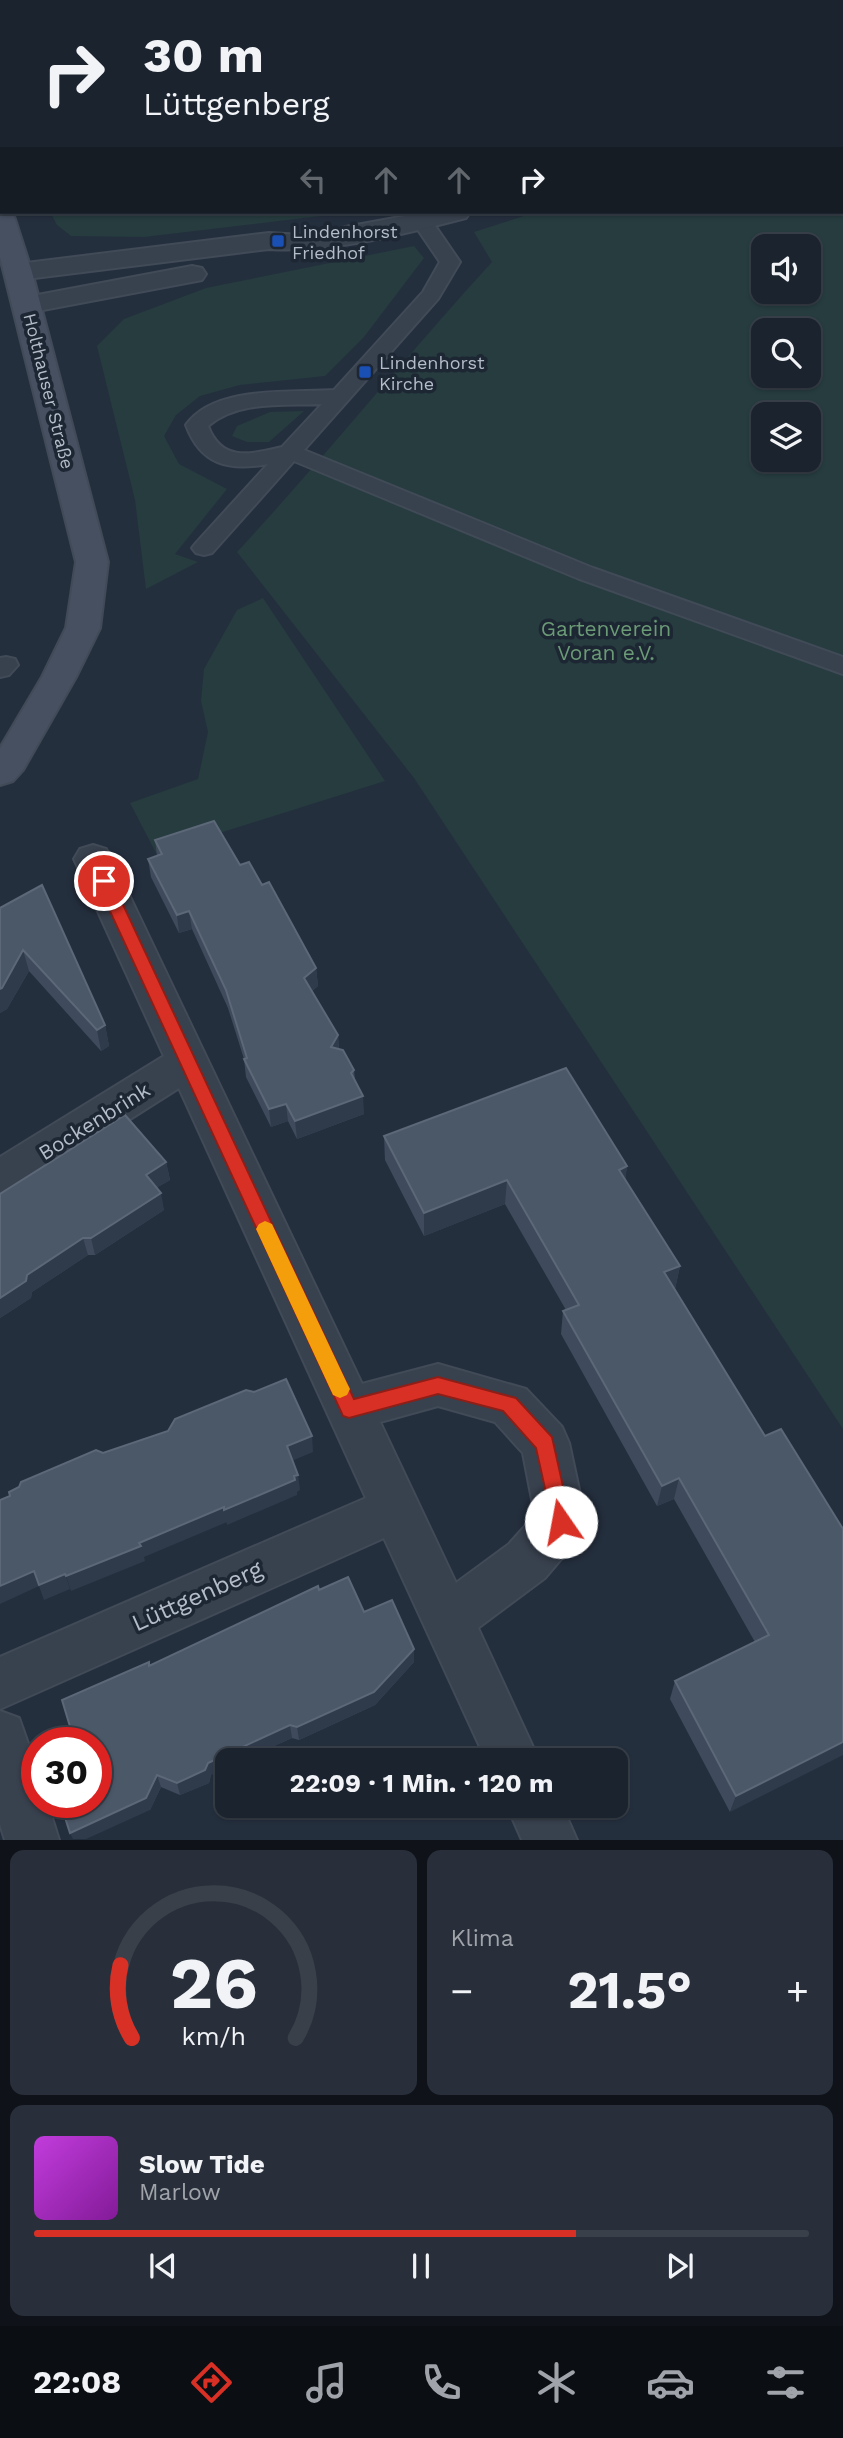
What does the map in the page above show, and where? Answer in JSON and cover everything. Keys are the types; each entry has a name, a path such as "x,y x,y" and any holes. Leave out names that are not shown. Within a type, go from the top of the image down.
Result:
{"main road":[{"path":"0,214 27,305"},
{"name":"Holthauser Straße","path":"0,772 10,761 59,677 83,628 92,562 27,305"}],"street":[{"name":"Holthauser Straße","path":"18,272 269,241 302,243 449,214"},
{"name":"Holthauser Straße","path":"27,305 274,256 302,243"},
{"path":"93,859 507,1748"},
{"name":"Bockenbrink","path":"0,1180 188,1062"},
{"path":"349,1409 438,1385 509,1404 545,1443 561,1522 527,1561 446,1621"},
{"name":"Lüttgenberg","path":"0,1683 395,1509"},
{"path":"0,1737 32,1839"},
{"path":"540,1818 550,1839"}],"lane":[{"path":"204,548 431,295 450,262 422,221"},
{"path":"342,396 237,402 213,411 197,425 200,440 210,453 244,461 291,452 585,573 843,666"}],"green space":[{"path":"51,214 337,214 144,237 71,236 57,225"},
{"name":"Gartenverein Voran e.V.","path":"530,214 843,214 843,1429 414,778 237,552 492,262 474,232"},
{"path":"414,246 424,258 364,337 325,376 240,385 200,396 176,415 164,436 179,464 227,489 175,554 198,562 146,589 135,500 97,346 124,319 206,288"},
{"path":"304,411 269,442 247,442 232,436 237,426 270,412"},
{"path":"263,598 385,781 156,853 130,803 198,779 208,732 201,701 204,669 237,610"}],"building":[{"path":"214,821 240,865 249,862 262,885 269,882 316,968 304,978 338,1035 331,1047 343,1050 354,1070 351,1073 363,1096 295,1121 286,1104 269,1109 244,1059 247,1058 226,990 189,911 177,915 148,859 162,854 155,840"},
{"path":"42,885 105,1025 97,1030 23,950 0,989 0,908"},
{"path":"566,1068 627,1166 619,1170 680,1266 664,1272 765,1436 781,1429 843,1529 843,1742 736,1796 675,1681 769,1635 679,1478 662,1486 563,1311 579,1305 507,1180 424,1213 384,1136"},
{"path":"125,1115 166,1162 146,1175 161,1193 91,1238 83,1238 27,1275 26,1281 0,1298 0,1194"},
{"path":"286,1379 312,1436 287,1446 298,1475 294,1476 295,1480 224,1510 224,1507 139,1543 141,1546 66,1576 65,1574 39,1585 34,1571 0,1586 0,1500 10,1496 9,1492 19,1487 21,1482 96,1450 103,1453 168,1431 175,1419 246,1390 254,1392"},
{"path":"348,1577 364,1612 392,1600 414,1649 374,1692 297,1727 290,1725 240,1748 215,1748 215,1760 208,1763 205,1770 177,1783 157,1775 146,1798 112,1814 112,1727 70,1727 62,1700 149,1662 149,1666 318,1586 319,1590"},
{"path":"65,1818 103,1818 70,1833"}],"slow traffic":[{"path":"265,1229 340,1389"}],"place":[{"name":"Lindenhorst Friedhof","path":"278,241"},
{"name":"Lindenhorst Kirche","path":"365,372"}],"route":[{"path":"104,881 349,1409 438,1385 509,1404 545,1443 561,1522"}]}
